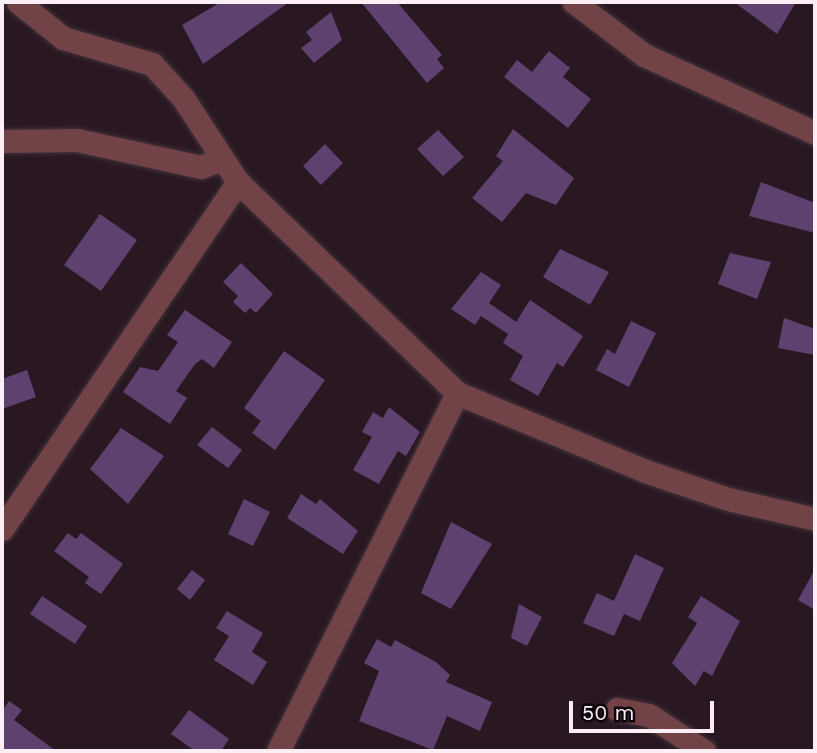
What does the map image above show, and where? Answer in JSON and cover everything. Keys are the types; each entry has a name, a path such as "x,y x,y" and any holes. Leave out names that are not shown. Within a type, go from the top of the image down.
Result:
{"street":[{"path":"18,2 63,38 152,64 183,98 238,182 457,393 645,471 815,519"},
{"path":"573,2 643,55 815,132"},
{"path":"2,141 77,140 201,167 221,159"},
{"path":"2,529 238,182"},
{"path":"278,751 457,393"},
{"path":"617,709 649,715 704,751"}],"building":[{"path":"221,2 289,2 203,64 182,25"},
{"path":"361,2 397,2 442,55 437,59 444,68 427,83"},
{"path":"734,2 796,2 777,34"},
{"path":"331,12 342,40 314,63 301,48 312,40 306,32"},
{"path":"549,51 570,68 563,77 591,99 568,128 504,77 517,60 532,72"},
{"path":"513,129 574,178 556,205 526,193 502,222 472,198 503,161 496,156"},
{"path":"438,130 464,157 443,176 417,149"},
{"path":"325,144 343,163 321,185 303,166"},
{"path":"761,182 815,203 815,233 749,216"},
{"path":"100,214 137,240 101,291 64,265"},
{"path":"560,249 609,272 590,305 543,277"},
{"path":"730,253 771,262 757,299 718,284"},
{"path":"241,263 273,294 256,313 250,308 245,313 233,302 238,296 223,282"},
{"path":"481,272 501,285 489,303 516,322 530,300 583,336 563,367 557,363 538,396 510,380 523,356 503,343 508,334 481,316 475,325 451,309"},
{"path":"185,310 232,342 214,368 202,359 195,364 176,391 187,398 170,424 123,392 140,367 158,371 178,342 167,335"},
{"path":"784,318 815,329 815,355 778,348"},
{"path":"631,321 656,333 629,387 596,370 607,349 615,354"},
{"path":"284,351 325,380 275,450 252,433 261,421 244,408"},
{"path":"27,370 36,397 2,409 2,379"},
{"path":"389,407 420,432 406,456 398,451 379,484 353,470 372,437 362,432 373,412 383,418"},
{"path":"212,427 242,450 228,468 197,445"},
{"path":"121,428 164,456 128,504 90,469"},
{"path":"301,494 316,504 320,499 358,531 343,554 287,518"},
{"path":"244,499 270,512 253,546 228,534"},
{"path":"451,522 492,544 451,609 421,593"},
{"path":"68,533 76,539 81,533 123,564 101,594 85,583 89,577 54,551"},
{"path":"635,554 664,568 640,621 624,614 614,636 583,623 597,593 614,601"},
{"path":"815,569 815,610 798,600"},
{"path":"192,570 205,580 190,600 177,589"},
{"path":"42,596 87,626 75,644 30,614"},
{"path":"701,596 740,621 712,676 704,671 695,686 672,663 697,623 688,617"},
{"path":"519,604 542,617 527,646 511,638"},
{"path":"227,611 263,633 252,652 267,662 253,685 214,660 229,636 216,628"},
{"path":"377,639 391,647 395,640 436,662 450,675 446,682 492,702 480,731 447,716 433,750 359,721 379,671 364,663"},
{"path":"9,701 22,710 14,720 56,751 2,751 2,711"},
{"path":"189,710 229,739 221,751 195,751 171,734"}]}
